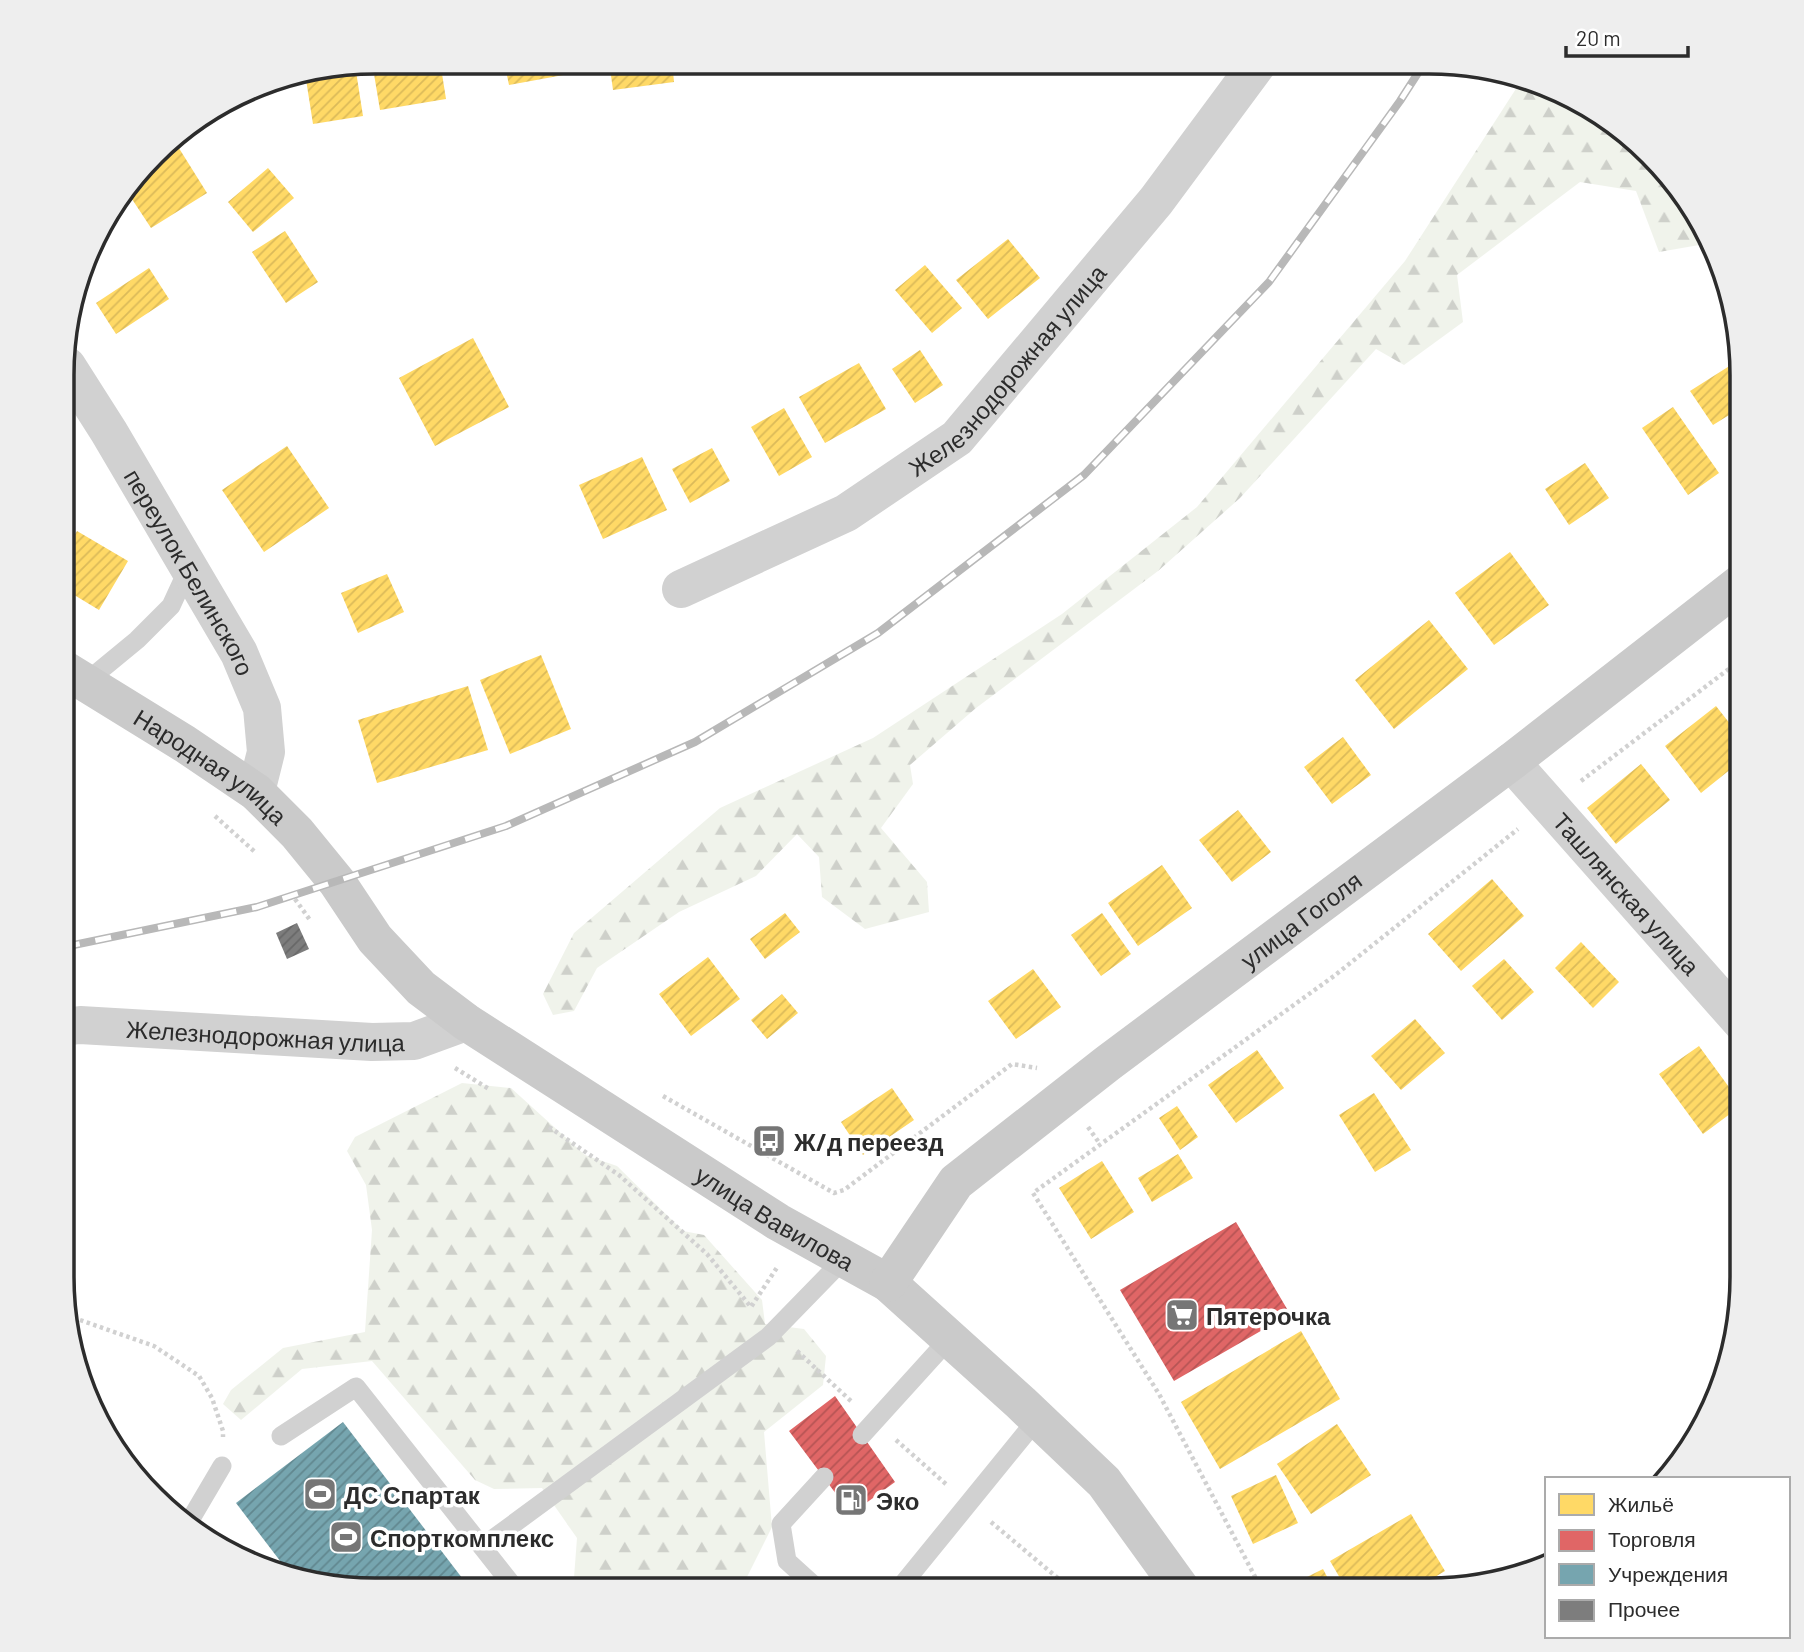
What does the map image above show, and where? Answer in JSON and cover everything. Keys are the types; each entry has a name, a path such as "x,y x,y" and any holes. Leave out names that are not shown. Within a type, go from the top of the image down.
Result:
{"main road":[{"name":"улица Гоголя","path":"888,1283 956,1182 1108,1063 1511,762 1730,591"},
{"name":"Народная улица","path":"76,676 186,744 256,792 297,833 337,882"},
{"name":"улица Вавилова","path":"337,882 375,939 421,988 466,1023 778,1222 888,1283 1038,1418 1104,1482 1173,1578"}],"street":[{"name":"Железнодорожная улица","path":"681,589 846,513 957,438 1156,201 1250,74"},
{"name":"переулок Белинского","path":"74,377 239,653 262,708 267,752 256,792"},
{"name":"Ташлянская улица","path":"1511,762 1730,1010"},
{"name":"Железнодорожная улица","path":"74,1025 372,1042 414,1041 466,1023"}],"lane":[{"path":"76,676 137,640 171,606 189,567"},
{"path":"482,1547 775,1330 844,1259"},
{"path":"868,1428 950,1338"},
{"path":"281,1436 356,1387 507,1578"},
{"path":"908,1578 1038,1418"},
{"path":"192,1517 222,1466"},
{"path":"806,1578 787,1561 781,1524 824,1477"}],"path":[{"path":"1256,1578 1159,1394 1032,1192 1334,976 1548,805 1730,668"},
{"path":"652,1090 834,1193 844,1191 1012,1064 1042,1069"},
{"path":"751,1307 868,1428 968,1503 1058,1578"},
{"path":"80,1320 154,1346 200,1376 212,1398 223,1431 222,1466"}],"green space":[{"path":"1517,87 1545,96 1580,114 1628,148 1668,191 1701,245 1659,252 1636,191 1580,182 1457,275 1463,322 1404,365 1376,349 1240,498 1158,571 976,708 910,765 913,784 881,828 927,882 929,912 865,929 822,897 819,857 797,834 756,876 679,912 597,968 574,1011 553,1015 543,994 574,933 720,808 873,738 1062,614 1197,507 1405,261"},
{"path":"462,1083 511,1088 585,1155 617,1166 683,1231 704,1235 762,1300 765,1324 804,1329 826,1356 823,1385 764,1432 772,1527 746,1578 574,1578 577,1538 542,1488 494,1489 475,1480 372,1361 302,1369 241,1420 223,1404 231,1390 283,1348 365,1332 372,1230 366,1185 347,1151 355,1137"}],"building: Жильё":[{"path":"356,74 363,116 313,124 306,82"},
{"path":"374,74 442,74 446,99 380,110"},
{"path":"507,74 569,74 509,85"},
{"path":"611,74 673,74 674,82 613,90"},
{"path":"178,146 207,193 151,228 131,198 148,176"},
{"path":"268,168 294,198 253,232 228,202"},
{"path":"285,231 318,282 286,303 252,252"},
{"path":"1008,239 1040,278 988,319 956,280"},
{"path":"925,265 962,308 932,333 895,290"},
{"path":"149,268 169,299 116,334 96,303"},
{"path":"473,338 509,407 435,446 399,378"},
{"path":"920,350 943,385 915,403 892,369"},
{"path":"859,363 886,409 825,443 799,397"},
{"path":"1730,366 1730,414 1713,425 1690,391"},
{"path":"1673,407 1719,473 1688,495 1642,428"},
{"path":"784,408 812,457 779,476 751,427"},
{"path":"287,446 329,508 264,552 222,490"},
{"path":"712,448 730,481 690,503 672,469"},
{"path":"642,457 667,510 603,539 579,485"},
{"path":"1585,463 1609,498 1569,525 1545,489"},
{"path":"77,531 128,561 99,610 74,595 74,536"},
{"path":"1510,552 1549,605 1494,645 1455,593"},
{"path":"387,574 404,612 358,633 341,593"},
{"path":"1429,620 1468,669 1394,729 1355,680"},
{"path":"541,655 571,729 510,754 480,680"},
{"path":"468,686 488,750 377,783 358,720"},
{"path":"1716,706 1730,724 1730,770 1701,793 1665,746"},
{"path":"1343,737 1371,775 1332,804 1304,767"},
{"path":"1641,764 1670,800 1616,844 1587,808"},
{"path":"1238,810 1271,852 1232,882 1199,840"},
{"path":"1162,865 1192,908 1138,946 1108,903"},
{"path":"1492,879 1524,916 1461,971 1428,934"},
{"path":"785,913 800,932 765,959 750,939"},
{"path":"1102,913 1131,954 1101,976 1071,935"},
{"path":"1581,942 1619,982 1593,1008 1555,968"},
{"path":"708,957 740,999 691,1036 659,994"},
{"path":"1504,959 1534,992 1502,1020 1472,986"},
{"path":"1033,969 1061,1007 1016,1039 988,1001"},
{"path":"782,994 798,1013 767,1039 751,1020"},
{"path":"1415,1019 1445,1053 1401,1090 1371,1056"},
{"path":"1699,1046 1730,1089 1730,1114 1703,1134 1659,1074"},
{"path":"1257,1050 1284,1088 1236,1123 1208,1085"},
{"path":"892,1088 914,1120 863,1155 841,1122"},
{"path":"1374,1093 1411,1150 1375,1172 1339,1115"},
{"path":"1177,1106 1198,1137 1180,1150 1159,1118"},
{"path":"1178,1154 1193,1178 1152,1202 1138,1178"},
{"path":"1102,1161 1134,1212 1091,1239 1059,1188"},
{"path":"1301,1331 1340,1399 1220,1469 1181,1402"},
{"path":"1337,1424 1371,1475 1311,1514 1277,1464"},
{"path":"1276,1475 1298,1523 1253,1544 1231,1496"},
{"path":"1411,1514 1445,1571 1433,1578 1340,1578 1330,1561"},
{"path":"1323,1569 1328,1578 1305,1578"}],"building: Торговля":[{"path":"1236,1222 1290,1314 1174,1381 1120,1290"},
{"path":"835,1396 895,1482 851,1514 789,1431"}],"building: Учреждения":[{"name":"Спорткомплекс","path":"343,1422 462,1578 355,1578 316,1573 283,1564 236,1503"}],"building: Прочее":[{"path":"297,923 309,949 287,959 276,933"}],"railway":[{"path":"74,945 257,907 506,826 695,742 878,633 1084,475 1269,282 1417,74"}],"place":[{"name":"Ж/д переезд","path":"769,1141"},
{"name":"Пятерочка","path":"1182,1315"},
{"name":"ДС Спартак","path":"320,1494"},
{"name":"Эко","path":"851,1500"},
{"name":"Спорткомплекс","path":"346,1537"}]}
